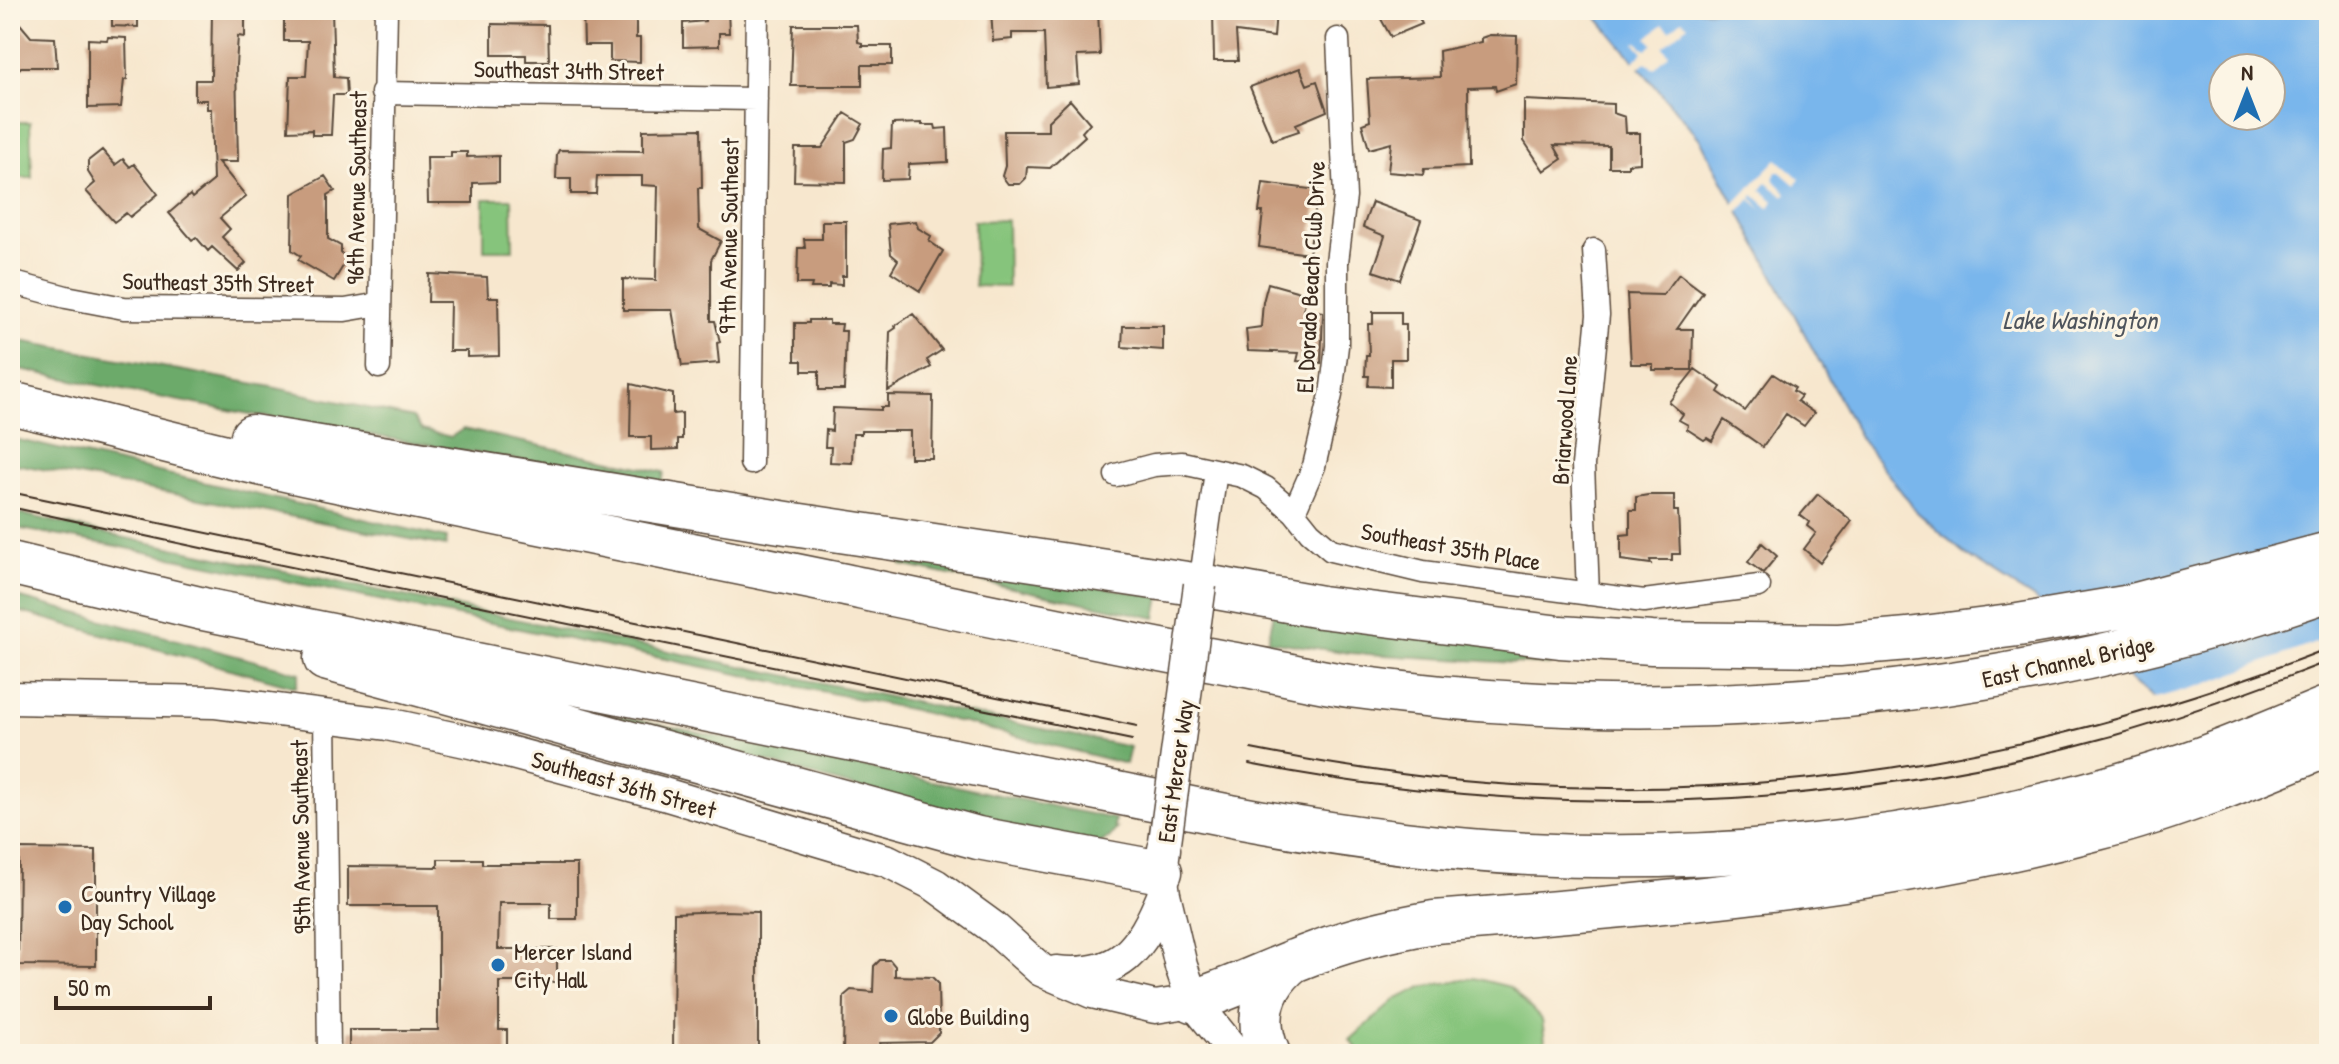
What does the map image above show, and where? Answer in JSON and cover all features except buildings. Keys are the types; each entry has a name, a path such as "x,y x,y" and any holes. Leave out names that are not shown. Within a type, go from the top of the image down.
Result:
{"highway":[{"path":"11,403 352,451 787,523 1200,585 1321,607 1560,637 1652,643 1795,646 1908,639 2070,617 2193,591 2329,553"},
{"name":"East Channel Bridge","path":"11,403 317,477 1147,648 1354,687 1443,696 1582,705 1724,705 1877,694 2071,662 2171,639 2329,590"},
{"path":"10,563 203,609 1318,832 1530,854 1675,855 1812,865 1929,868 2100,829 2199,796 2329,745"},
{"path":"203,609 245,638 978,838 1164,870"},
{"path":"1193,1001 1231,989 1294,960 1378,932 1812,865 1946,825 2085,794 2157,773 2329,707"},
{"path":"1269,1054 1261,1032 1263,1001 1270,985 1294,960"}],"street":[{"name":"96th Avenue Southeast","path":"379,367 386,10"},
{"name":"97th Avenue Southeast","path":"751,463 757,10"},
{"name":"El Dorado Beach Club Drive","path":"1294,512 1314,466 1331,395 1337,346 1337,262 1345,197 1338,39"},
{"name":"Southeast 34th Street","path":"382,93 756,99"},
{"name":"Briarwood Lane","path":"1588,594 1583,465 1598,315 1594,250"},
{"name":"Southeast 35th Street","path":"10,282 124,308 345,310 380,304"},
{"name":"Southeast 35th Place","path":"1116,475 1154,465 1182,463 1242,476 1266,488 1331,550 1423,572 1644,601 1759,586"},
{"name":"East Mercer Way","path":"1216,471 1164,870 1181,966 1193,1001 1236,1054"},
{"name":"Southeast 36th Street","path":"10,698 214,702 387,724 475,743 664,794 888,861 935,885 994,928 1041,970 1092,992 1155,1007 1193,1001"},
{"name":"95th Avenue Southeast","path":"325,715 329,1054"},
{"path":"1041,970 1081,974 1120,963 1141,942 1164,870"}],"green space":[{"path":"10,122 30,122 32,178 10,178"},
{"path":"484,199 512,199 513,250 484,250"},
{"path":"1007,220 1008,287 975,286 974,221"},
{"path":"10,339 267,386 413,418 422,430 451,437 463,429 664,472 662,484 254,415 10,367"},
{"path":"10,438 447,538 446,546 10,463"},
{"path":"10,511 107,534 1130,747 1126,764 913,710 116,546 10,527"},
{"path":"903,552 1160,597 1156,618 901,565"},
{"path":"10,595 300,673 296,687 10,609"},
{"path":"1274,612 1551,651 1550,665 1350,653 1268,641"},
{"path":"589,710 1115,819 1114,827 1117,828 1109,838 1098,844 960,818"},
{"path":"1474,978 1510,987 1542,1020 1547,1054 1362,1054 1350,1040 1395,1000 1422,987"}],"water":[{"name":"Lake Washington","path":"1591,10 2329,10 2329,721 2299,706 2158,703 2033,598 1967,556 1917,512 1861,439 1700,139"}],"pier":[{"path":"1682,20 1688,25 1663,47 1669,54 1654,69 1646,62 1637,70 1631,64 1643,52 1635,43 1646,50 1653,44 1647,38 1663,24 1670,30"},
{"path":"1777,159 1800,179 1795,185 1776,172 1773,179 1787,193 1784,196 1766,183 1761,190 1774,201 1769,208 1754,195 1752,198 1762,210 1750,199 1736,215 1732,206"},
{"path":"2329,638 2329,725 2298,710 2158,707 2148,700 2203,685"}],"tram line":[{"path":"10,492 1137,726"},
{"path":"10,507 1132,740"},
{"path":"1251,749 1382,772 1514,785 1620,788 1724,785 1827,776 1929,762 2030,741 2130,715 2230,684 2329,648"},
{"path":"1249,764 1357,782 1465,794 1573,800 1682,800 1790,794 1898,781 2006,762 2112,736 2221,701 2329,661"}],"place":[{"name":"Country Village Day School","path":"65,907"},
{"name":"Mercer Island City Hall","path":"498,965"},
{"name":"Globe Building","path":"891,1016"}]}
